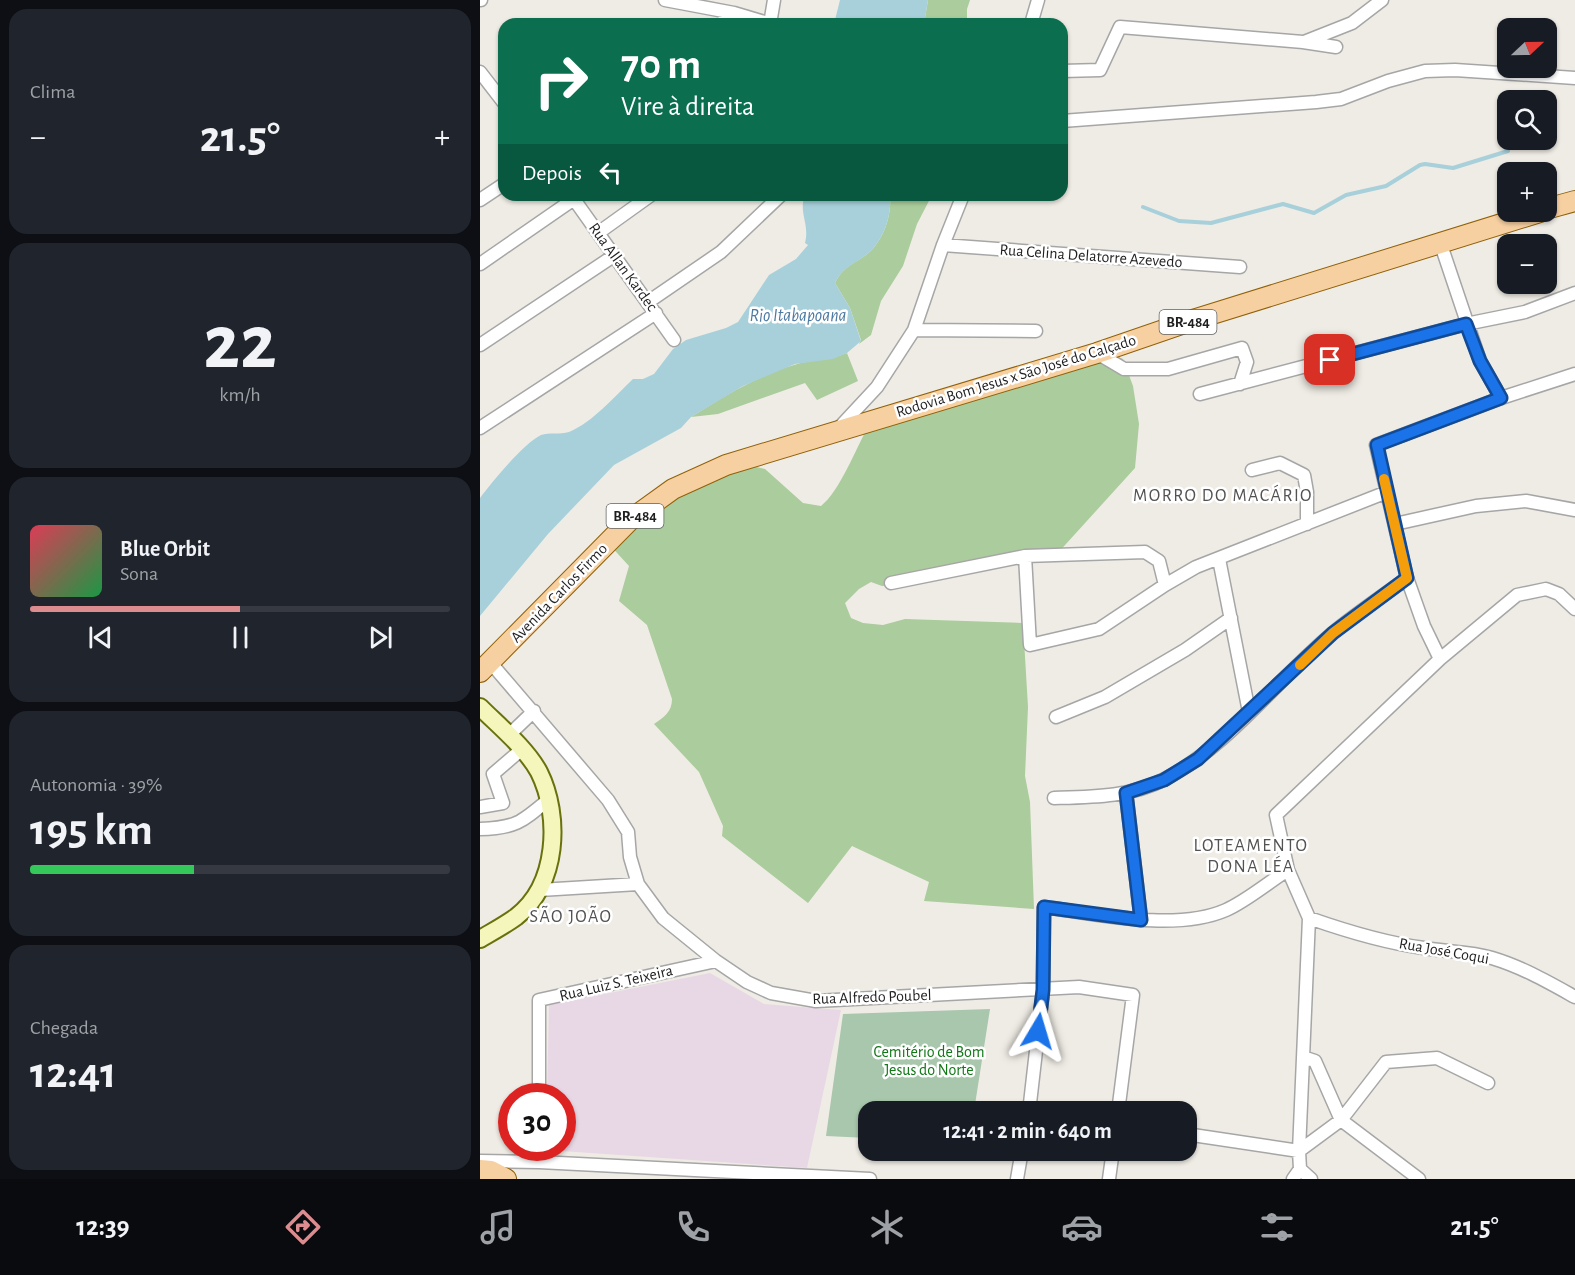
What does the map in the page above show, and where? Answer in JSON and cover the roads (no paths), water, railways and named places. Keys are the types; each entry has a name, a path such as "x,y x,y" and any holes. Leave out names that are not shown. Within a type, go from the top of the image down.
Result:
{"main road":[{"path":"1557,206 1575,201"},
{"name":"Rodovia Bom Jesus x São José do Calçado","path":"836,431 1098,353 1196,319 1507,222"},
{"name":"Avenida Carlos Firmo","path":"485,667 630,520 673,489 726,465 836,431"},
{"path":"480,1170 490,1171 506,1179"}],"street":[{"path":"665,0 750,18"},
{"path":"771,18 774,0"},
{"path":"1033,18 1038,0"},
{"path":"1303,42 1352,23 1382,0"},
{"path":"728,18 734,13"},
{"path":"1068,71 1100,70 1120,27 1303,42 1336,47"},
{"path":"1068,121 1341,99 1389,81 1425,71 1455,70 1575,78"},
{"path":"480,72 498,95"},
{"path":"480,200 498,188"},
{"path":"480,264 567,201"},
{"name":"Rua Allan Kardec","path":"575,201 674,340"},
{"path":"598,233 643,201"},
{"path":"648,302 721,252 775,201"},
{"path":"836,431 877,387 914,330 961,201"},
{"path":"1440,242 1480,361 1501,398"},
{"name":"Rua Celina Delatorre Azevedo","path":"943,245 1240,267"},
{"path":"480,345 615,255"},
{"path":"1200,394 1466,324 1526,312 1575,293"},
{"path":"480,428 656,313"},
{"path":"914,330 1036,331"},
{"path":"1098,353 1124,369 1168,369 1242,348 1247,362 1240,384"},
{"path":"1440,659 1424,626 1407,578 1377,445 1501,398 1575,374"},
{"path":"1252,470 1280,463 1304,475 1307,492 1307,524"},
{"path":"1025,556 1030,645 1099,629 1196,567 1387,492"},
{"path":"1395,524 1476,506 1526,501 1575,510"},
{"path":"891,582 1025,556 1145,552 1159,561 1165,585"},
{"path":"1219,559 1250,712"},
{"path":"1054,798 1101,797 1126,793 1164,780 1198,759 1333,633 1407,578"},
{"path":"1311,1179 1297,1174 1309,918 1288,870 1276,814 1440,659 1516,596 1546,590 1559,594 1575,609"},
{"path":"1056,717 1105,698 1185,650 1231,618"},
{"name":"Rua Alfredo Poubel","path":"485,667 534,711 608,800 628,832 630,857 638,884 663,918 716,961 747,982 771,993 816,1000 1079,987 1133,995 1119,1101"},
{"path":"480,707 522,749 538,771 549,799 552,853 540,890 517,916 480,939"},
{"path":"508,736 534,711"},
{"path":"480,807 503,803 493,774 522,749"},
{"path":"1126,793 1141,920"},
{"path":"480,829 507,827 523,821 549,799"},
{"path":"1030,1101 1043,990 1044,907 1141,920 1197,919 1227,910 1288,870"},
{"path":"540,890 638,884"},
{"name":"Rua José Coqui","path":"1309,918 1344,930 1412,946 1455,950 1491,958 1527,970 1575,997"},
{"name":"Rua Luiz S. Teixeira","path":"539,1083 539,1000 716,961"},
{"path":"1303,1057 1315,1061 1341,1120 1419,1179"},
{"path":"1197,1136 1299,1151 1341,1120 1386,1062 1437,1058 1488,1083"},
{"path":"480,1161 870,1179"},
{"path":"1017,1179 1020,1161"},
{"path":"1109,1179 1111,1161"}],"water":[{"path":"840,0 928,0 925,18 836,18"},
{"name":"Rio Itabapoana","path":"803,201 890,201 888,220 882,236 872,250 845,270 835,283 850,308 861,341 847,353 833,359 795,364 743,386 691,417 681,428 614,465 548,534 480,616 480,498 485,491 534,439 544,434 566,433 578,428 633,379 643,379 654,374 673,349 686,340 738,322 769,275 796,259 808,245 805,243"}],"waterway":[{"path":"1143,207 1179,221 1211,223 1283,204 1314,213 1346,195 1386,186 1420,165 1453,168 1508,151"}],"district":[{"name":"MORRO DO MACÁRIO","path":"1223,496"},
{"name":"LOTEAMENTO DONA LÉA","path":"1251,856"},
{"name":"SÃO JOÃO","path":"571,917"}],"park label":[{"name":"Cemitério de Bom Jesus do Norte","path":"929,1061"}]}
